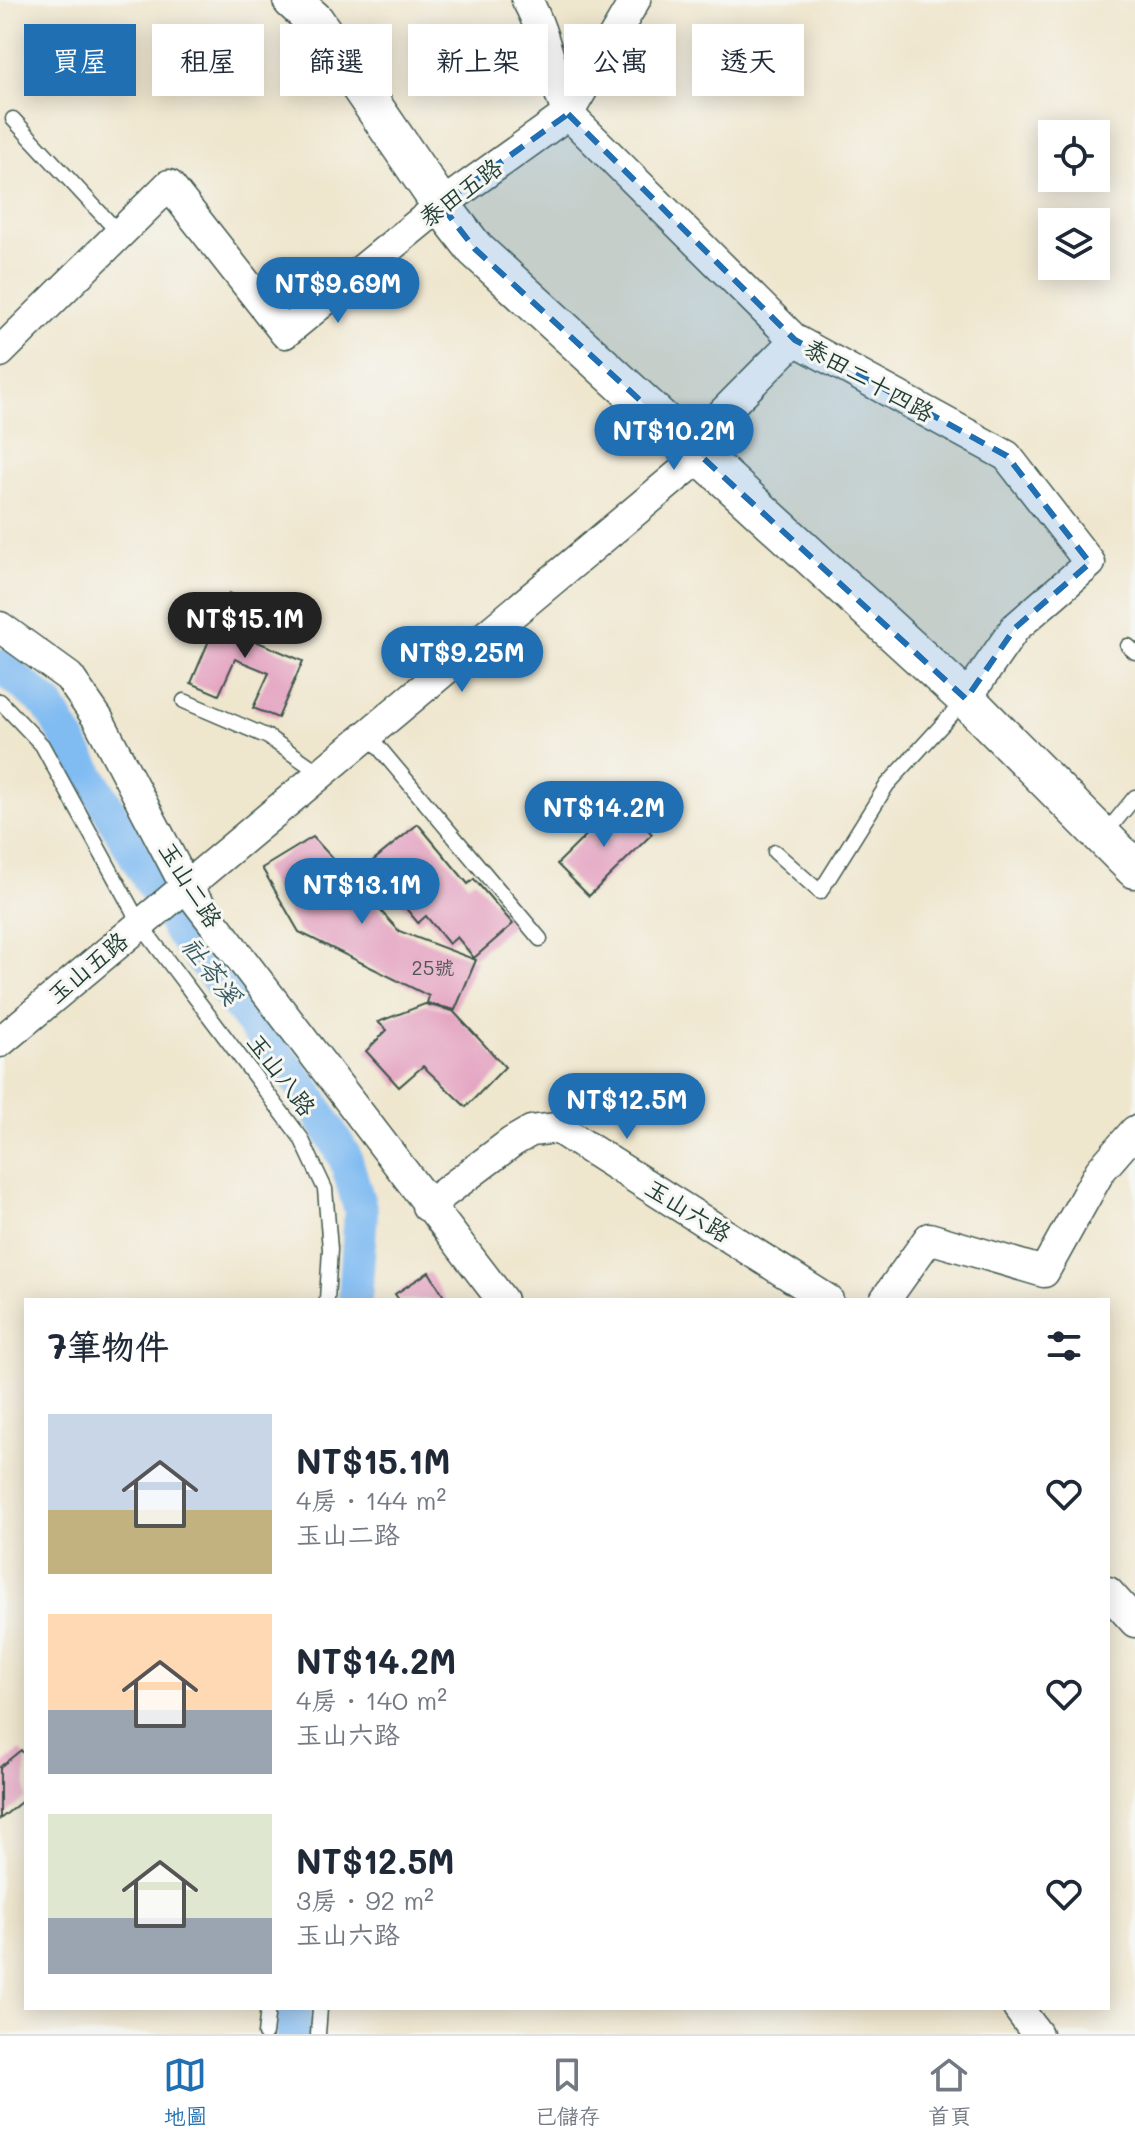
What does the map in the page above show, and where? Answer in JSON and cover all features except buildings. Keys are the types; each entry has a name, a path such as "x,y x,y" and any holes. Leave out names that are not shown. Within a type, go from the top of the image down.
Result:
{"street":[{"path":"292,0 315,21 441,205 475,249 966,699 1135,869"},
{"name":"泰田二十四路","path":"527,0 538,20 556,88 568,114 795,340 1007,456 1090,563 1015,628 966,699"},
{"name":"泰田五路","path":"0,352 118,232 169,185 285,333 441,205 568,114 635,0"},
{"name":"玉山五路","path":"0,1042 370,737 696,451 795,340"},
{"name":"玉山二路","path":"0,627 69,677 98,719 186,887 427,1206 500,1298"},
{"name":"玉山六路","path":"427,1206 512,1142 531,1131 557,1128 825,1298"},
{"path":"886,1298 929,1238 1044,1272 1100,1171 1135,1131"},
{"path":"1110,1594 1135,1622"},
{"path":"1019,2010 1037,2034"}],"lane":[{"path":"13,119 118,232"},
{"path":"775,852 820,892 887,785 966,699"},
{"name":"玉山八路","path":"0,701 42,745 140,924 301,1138 325,1189 330,1249 327,1298"},
{"path":"184,701 268,737 323,775"},
{"path":"370,737 540,939"},
{"path":"1104,836 1135,797"},
{"path":"265,2034 268,2010"},
{"path":"318,2034 320,2010"}],"highlighted area":[{"path":"568,114 795,340 1007,456 1090,563 1015,628 966,699 475,249 441,205"}],"waterway":[{"name":"社苓溪","path":"0,665 48,705 178,929 305,1090 345,1157 361,1211 355,1298"},
{"name":"社苓溪","path":"293,2034 295,2010"}]}
